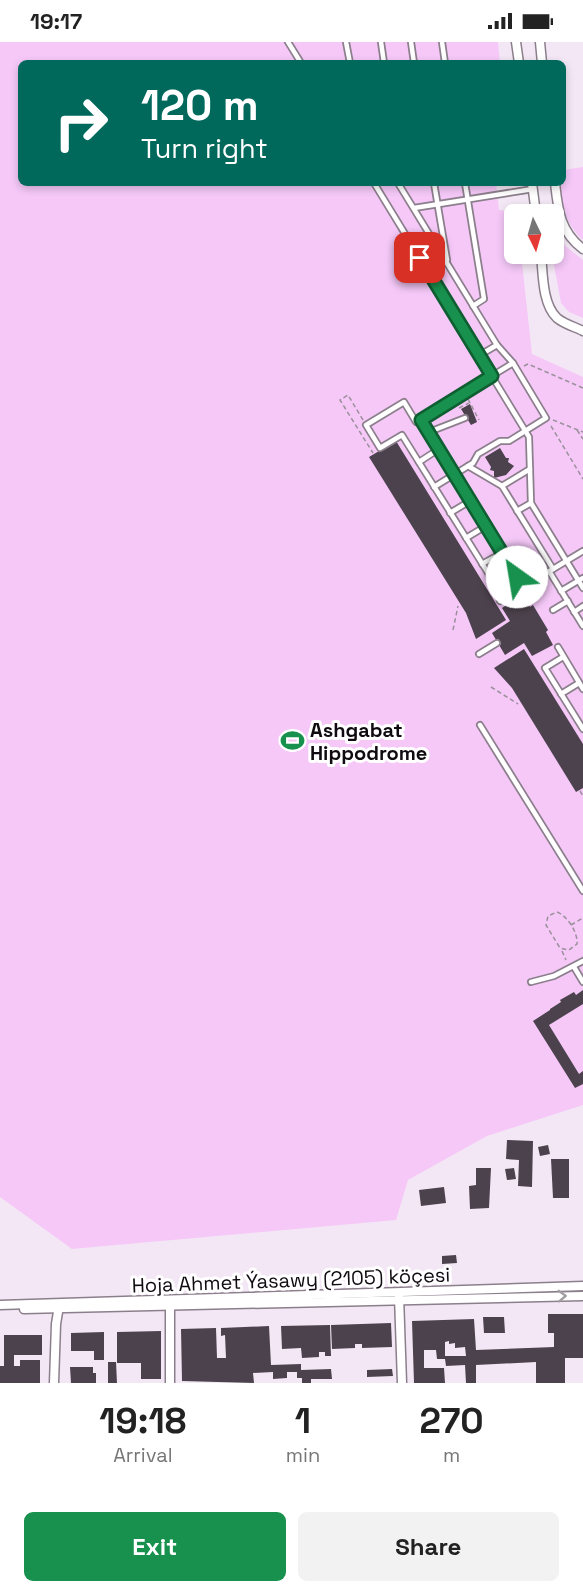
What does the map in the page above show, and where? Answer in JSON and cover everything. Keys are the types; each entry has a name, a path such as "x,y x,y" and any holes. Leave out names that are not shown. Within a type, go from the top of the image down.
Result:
{"street":[{"path":"516,42 519,60"},
{"path":"540,42 542,60"},
{"path":"532,186 535,204"},
{"path":"555,186 560,221 567,234 583,249"},
{"path":"541,264 550,308 558,318 583,331"},
{"name":"Hoja Ahmet Ýasawy (2105) köçesi","path":"399,1297 583,1286"},
{"name":"Hoja Ahmet Ýasawy (2105) köçesi","path":"0,1305 60,1306 399,1297 583,1296"},
{"path":"399,1297 402,1383"},
{"path":"170,1304 170,1383"},
{"path":"54,1383 56,1324 60,1306"},
{"name":"Hoja Ahmet Ýasawy (2105) köçesi","path":"0,1310 60,1306"}],"lane":[{"path":"288,42 299,60"},
{"path":"346,42 349,60"},
{"path":"381,42 384,60"},
{"path":"411,42 414,60"},
{"path":"442,42 445,60"},
{"path":"376,186 526,431 529,437 531,503 567,561 581,579 583,588"},
{"path":"401,186 497,345 513,363 546,418 509,441 500,441 492,445 478,454 473,463 434,487"},
{"path":"435,186 448,264"},
{"path":"466,186 484,299 473,306"},
{"path":"414,208 468,200 532,186"},
{"path":"480,355 497,345"},
{"path":"513,363 421,420 416,422 404,402 366,425 380,448 402,435 498,589 517,577"},
{"path":"429,432 465,418"},
{"path":"421,420 523,587"},
{"path":"419,462 439,449"},
{"path":"468,466 502,486 583,627"},
{"path":"502,486 530,469"},
{"path":"450,513 470,501"},
{"path":"517,511 531,503"},
{"path":"466,538 486,526"},
{"path":"500,601 583,551"},
{"path":"482,564 502,553"},
{"path":"561,591 581,579"},
{"path":"553,610 568,601"},
{"path":"574,612 583,606"},
{"path":"479,654 497,643"},
{"path":"558,647 583,689"},
{"path":"563,657 546,668 583,729"},
{"path":"561,694 579,683"},
{"path":"577,720 583,716"},
{"path":"480,725 583,891"},
{"path":"531,982 544,980 583,962"},
{"path":"572,968 583,982"}],"path":[{"path":"517,370 528,364 583,388"},
{"path":"465,393 479,420"},
{"path":"366,425 348,395 340,400 373,453"},
{"path":"459,408 470,403"},
{"path":"546,418 583,432"},
{"path":"546,418 583,479"},
{"path":"577,430 583,439"},
{"path":"453,630 458,606"},
{"path":"490,687 518,704"},
{"path":"580,791 583,796"},
{"path":"562,950 572,949 577,944 577,938 561,913 551,913 547,918 548,928 572,968"},
{"path":"571,926 583,918"}],"shaded area":[{"name":"Ashgabat Hippodrome","path":"0,42 498,42 500,60 18,60 18,186 496,186 499,210 504,211 504,264 522,264 532,354 583,377 583,1105 487,1136 408,1180 396,1220 72,1249 0,1197"},
{"path":"583,167 583,240 572,228 566,214 561,186 566,186 566,170"},
{"path":"564,245 583,260 583,318 569,312 561,303 554,264 564,264"}],"building":[{"path":"470,404 477,422 471,425 461,409"},
{"path":"396,441 506,620 476,639 466,613 369,457"},
{"path":"500,448 506,458 509,458 508,462 514,466 506,475 494,478 494,471 490,470 491,467 485,457"},
{"path":"522,594 530,607 533,605 548,630 546,632 553,645 532,656 524,643 505,655 492,633 510,621 502,608"},
{"path":"524,649 583,744 583,788 576,792 512,688 494,668"},
{"path":"583,990 583,1004 549,1025 579,1074 583,1071 583,1084 575,1088 533,1021 561,1002 560,1000"},
{"path":"507,1140 533,1141 532,1187 518,1186 519,1160 506,1159"},
{"path":"548,1145 550,1154 540,1156 538,1147"},
{"path":"551,1159 569,1159 569,1198 553,1198"},
{"path":"476,1168 491,1168 489,1208 470,1209 469,1186 476,1185"},
{"path":"514,1168 516,1179 507,1180 505,1169"},
{"path":"444,1187 446,1203 421,1206 419,1190"},
{"path":"456,1255 457,1263 442,1264 442,1256"},
{"path":"548,1314 583,1314 583,1358 565,1358 565,1383 536,1383 536,1362 476,1365 476,1383 466,1383 465,1365 446,1366 445,1359 437,1359 436,1350 424,1350 424,1368 444,1368 445,1383 414,1383 412,1321 474,1319 476,1350 554,1347 554,1333 548,1333","holes":["449,1341 449,1344 455,1343 455,1348 465,1347 466,1356 445,1356 445,1342"]},
{"path":"483,1317 504,1317 505,1333 484,1333"},
{"path":"391,1323 392,1347 362,1348 362,1344 355,1344 355,1348 332,1349 331,1325"},
{"path":"330,1325 331,1356 325,1356 325,1352 319,1352 319,1357 302,1358 301,1348 282,1349 281,1326"},
{"path":"269,1326 271,1365 301,1364 301,1370 331,1369 332,1379 311,1379 311,1383 302,1383 302,1378 297,1378 297,1372 287,1372 287,1378 273,1379 273,1372 253,1373 254,1383 182,1381 181,1329 216,1328 217,1358 226,1358 225,1335 221,1336 221,1328"},
{"path":"161,1331 161,1379 141,1379 141,1363 117,1363 117,1332"},
{"path":"104,1332 104,1360 94,1360 94,1351 71,1351 71,1333"},
{"path":"4,1335 42,1335 42,1355 14,1355 14,1366 20,1366 20,1360 40,1360 40,1383 0,1383 0,1366 4,1366"},
{"path":"108,1362 116,1362 117,1383 108,1383"},
{"path":"70,1367 93,1367 93,1373 96,1373 96,1383 71,1383"},
{"path":"392,1369 393,1376 367,1377 367,1370"}],"place":[{"name":"Ashgabat Hippodrome","path":"292,741"}],"route":[{"path":"420,258 492,376 421,420 517,577"}]}
